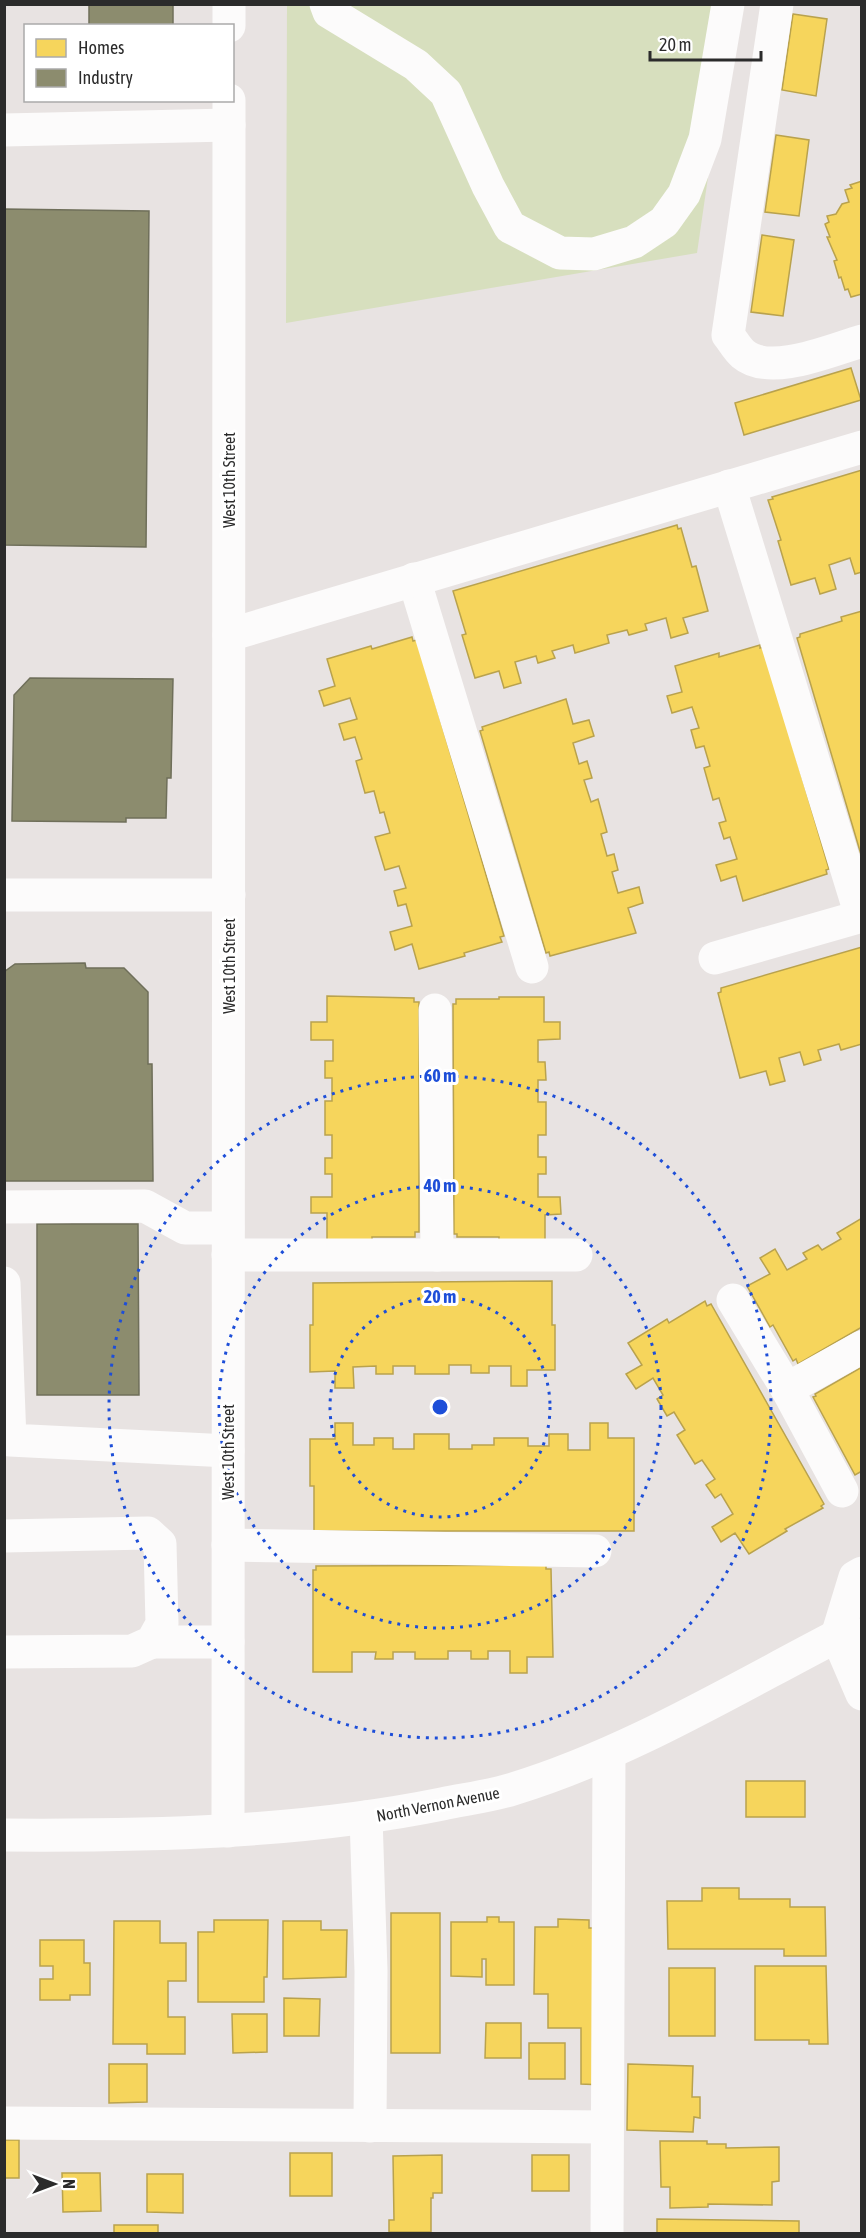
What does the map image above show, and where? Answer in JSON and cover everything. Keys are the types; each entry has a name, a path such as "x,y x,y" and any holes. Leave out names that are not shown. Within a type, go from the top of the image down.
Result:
{"street":[{"path":"230,4 230,24"},
{"path":"326,4 328,12 416,64 446,93 488,186 510,227 560,253 594,254 634,242 664,222 684,194 705,139 728,4"},
{"path":"777,4 728,335 743,354 764,363 785,363 861,341"},
{"path":"4,130 230,112"},
{"name":"West 10th Street","path":"228,1831 230,112"},
{"path":"229,635 861,447"},
{"path":"714,958 861,916 729,486"},
{"path":"414,579 532,967"},
{"path":"4,895 229,895"},
{"path":"435,1010 437,1255"},
{"path":"4,1207 145,1206 185,1228 228,1242 437,1255 576,1255"},
{"path":"4,1283 10,1440 228,1450"},
{"path":"733,1300 787,1389 842,1491"},
{"path":"787,1389 861,1347"},
{"path":"4,1536 148,1533 160,1544 162,1624 152,1642"},
{"path":"228,1545 595,1551"},
{"path":"861,1573 855,1577 849,1635 861,1694"},
{"name":"North Vernon Avenue","path":"4,1835 86,1836 228,1831 387,1815 512,1789 609,1754 849,1635"},
{"path":"4,1652 132,1651 152,1642 228,1642"},
{"path":"607,2234 609,1754"},
{"path":"366,1817 371,1971 370,2126"},
{"path":"4,2123 608,2127"}],"green space":[{"path":"287,5 733,5 697,253 286,323"}],"building: Homes":[{"path":"793,14 827,19 816,96 782,90"},
{"path":"776,135 809,140 799,216 765,212"},
{"path":"862,181 862,294 851,297 848,289 845,290 841,277 839,278 834,261 837,260 827,237 830,237 825,224 829,222 827,216 836,214 842,204 849,202 845,190 852,188 850,185"},
{"path":"762,235 794,240 783,316 751,312"},
{"path":"851,368 861,400 744,435 735,403"},
{"path":"862,470 862,572 855,574 850,558 829,565 836,589 820,594 815,578 791,585 778,541 781,540 768,500"},
{"path":"677,525 678,529 681,528 692,567 696,566 708,611 683,618 688,633 671,638 666,618 645,624 647,630 629,635 627,630 607,635 609,643 575,653 573,645 552,651 555,658 538,663 536,656 515,662 521,683 504,688 499,671 475,678 462,635 466,634 453,591"},
{"path":"862,611 862,858 797,638 800,634 842,621 841,617"},
{"path":"412,637 413,641 417,640 504,936 500,937 502,942 464,953 465,956 419,969 412,944 395,950 390,932 412,926 406,904 398,906 394,891 406,888 399,866 385,870 375,837 390,833 384,812 380,813 374,791 365,793 356,761 362,759 355,737 344,740 339,724 357,719 350,698 324,706 319,691 335,686 327,659"},
{"path":"760,645 760,648 764,647 829,869 826,870 827,874 743,901 736,876 721,881 716,865 737,859 730,837 724,839 719,823 726,821 719,798 713,800 704,768 710,766 704,746 696,748 691,730 699,728 692,707 672,713 667,696 682,692 675,666 719,653 719,657"},
{"path":"566,699 573,724 589,720 594,736 573,743 579,764 587,761 592,778 584,780 591,802 598,799 607,832 601,834 607,856 614,854 618,870 612,872 618,893 639,887 643,903 628,908 636,933 550,956 549,952 546,953 480,731 483,730 482,727"},
{"path":"862,947 862,1044 841,1050 839,1044 818,1050 821,1060 804,1065 800,1052 779,1058 785,1081 770,1085 766,1071 740,1078 718,993 721,992 721,988"},
{"path":"327,996 414,998 414,1002 419,1002 419,1232 415,1232 415,1237 327,1240 327,1213 311,1213 311,1197 332,1197 332,1174 325,1174 325,1158 332,1158 332,1135 325,1135 325,1101 332,1101 332,1078 325,1078 325,1061 333,1061 333,1040 311,1040 311,1022 327,1022"},
{"path":"499,997 544,997 544,1022 560,1022 560,1039 538,1040 538,1062 545,1062 546,1080 538,1080 538,1102 546,1102 546,1135 538,1135 538,1157 546,1157 546,1174 538,1174 538,1197 560,1197 561,1214 545,1215 545,1240 499,1240 499,1237 457,1237 457,1234 454,1234 453,1004 456,1004 456,999 499,999"},
{"path":"862,1218 862,1327 798,1364 796,1359 793,1361 773,1325 770,1327 747,1286 770,1274 760,1258 775,1249 787,1270 807,1259 803,1253 818,1245 822,1250 841,1239 837,1233"},
{"path":"552,1281 555,1370 527,1370 527,1386 511,1386 511,1366 489,1366 489,1373 471,1373 471,1365 449,1365 449,1374 415,1374 415,1366 393,1366 393,1374 376,1374 376,1366 353,1367 354,1388 335,1388 335,1371 310,1372 313,1283"},
{"path":"705,1301 707,1306 711,1304 824,1504 821,1506 823,1508 785,1529 787,1531 749,1554 735,1533 721,1542 712,1527 733,1514 721,1494 715,1498 706,1485 715,1479 702,1460 695,1464 677,1435 685,1430 674,1412 667,1416 657,1399 663,1395 653,1378 636,1389 626,1374 642,1365 628,1343 667,1319 669,1323"},
{"path":"862,1367 862,1471 855,1475 813,1397"},
{"path":"335,1423 353,1423 353,1445 374,1445 374,1438 393,1438 393,1449 414,1449 414,1434 449,1434 449,1449 472,1449 472,1445 494,1445 494,1438 528,1438 528,1446 549,1446 549,1434 568,1434 568,1450 590,1450 590,1423 608,1423 608,1438 634,1438 634,1531 314,1531 314,1486 310,1486 310,1439 335,1439"},
{"path":"546,1565 546,1569 551,1569 553,1657 527,1657 527,1673 510,1673 510,1651 488,1651 488,1659 471,1659 471,1651 448,1651 448,1659 415,1659 415,1652 393,1652 393,1659 375,1659 376,1652 352,1652 352,1672 313,1672 313,1570 316,1570 316,1566"},
{"path":"746,1781 805,1781 805,1817 746,1817"},
{"path":"702,1888 739,1888 739,1899 790,1899 790,1907 825,1907 826,1956 784,1956 784,1949 668,1949 667,1901 702,1901"},
{"path":"391,1913 440,1913 440,2053 391,2053"},
{"path":"487,1917 499,1917 499,1922 514,1922 514,1985 486,1985 486,1959 482,1959 482,1977 451,1976 451,1922 487,1922"},
{"path":"558,1919 589,1920 589,1928 598,1928 603,2085 581,2084 581,2028 548,2028 548,1994 534,1994 535,1927 558,1927"},
{"path":"214,1920 268,1920 264,2002 198,2002 198,1932 214,1932"},
{"path":"114,1921 160,1921 160,1943 186,1943 186,1981 168,1981 168,2017 185,2017 185,2054 147,2054 147,2044 113,2044"},
{"path":"283,1921 321,1921 321,1930 347,1930 346,1977 283,1979"},
{"path":"40,1940 84,1940 84,1963 90,1963 90,1995 70,1995 70,2000 40,2000 40,1979 53,1979 53,1966 40,1966"},
{"path":"755,1966 826,1966 828,2044 809,2044 809,2040 755,2040"},
{"path":"669,1968 715,1968 715,2036 669,2036"},
{"path":"284,1998 320,1999 319,2036 284,2036"},
{"path":"232,2014 267,2014 267,2052 233,2053"},
{"path":"486,2023 521,2023 521,2058 485,2058"},
{"path":"529,2043 565,2043 565,2079 529,2079"},
{"path":"109,2064 147,2064 147,2102 109,2103"},
{"path":"628,2064 693,2066 692,2097 700,2097 700,2118 694,2117 693,2132 627,2130"},
{"path":"4,2140 19,2140 19,2178 4,2178"},
{"path":"660,2141 707,2141 707,2144 726,2144 726,2148 779,2147 779,2181 772,2182 772,2205 708,2204 708,2207 670,2208 670,2187 661,2187"},
{"path":"290,2153 332,2153 332,2196 290,2196"},
{"path":"442,2155 442,2193 433,2193 433,2198 431,2198 431,2232 389,2232 389,2220 394,2220 393,2156"},
{"path":"532,2155 569,2155 569,2191 532,2191"},
{"path":"62,2173 100,2173 101,2211 63,2212"},
{"path":"147,2174 183,2174 183,2213 147,2212"},
{"path":"657,2219 799,2221 799,2234 657,2234"},
{"path":"114,2225 158,2225 158,2234 114,2234"}],"building: Industry":[{"path":"89,4 173,4 173,24 89,24"},
{"path":"4,209 149,211 146,547 4,545"},
{"path":"30,678 173,679 171,778 167,778 166,818 126,818 126,822 12,821 14,695"},
{"path":"85,963 86,968 124,968 148,992 148,1064 152,1064 153,1181 4,1181 4,972 15,964"},
{"path":"37,1224 138,1224 139,1395 37,1395"}]}
